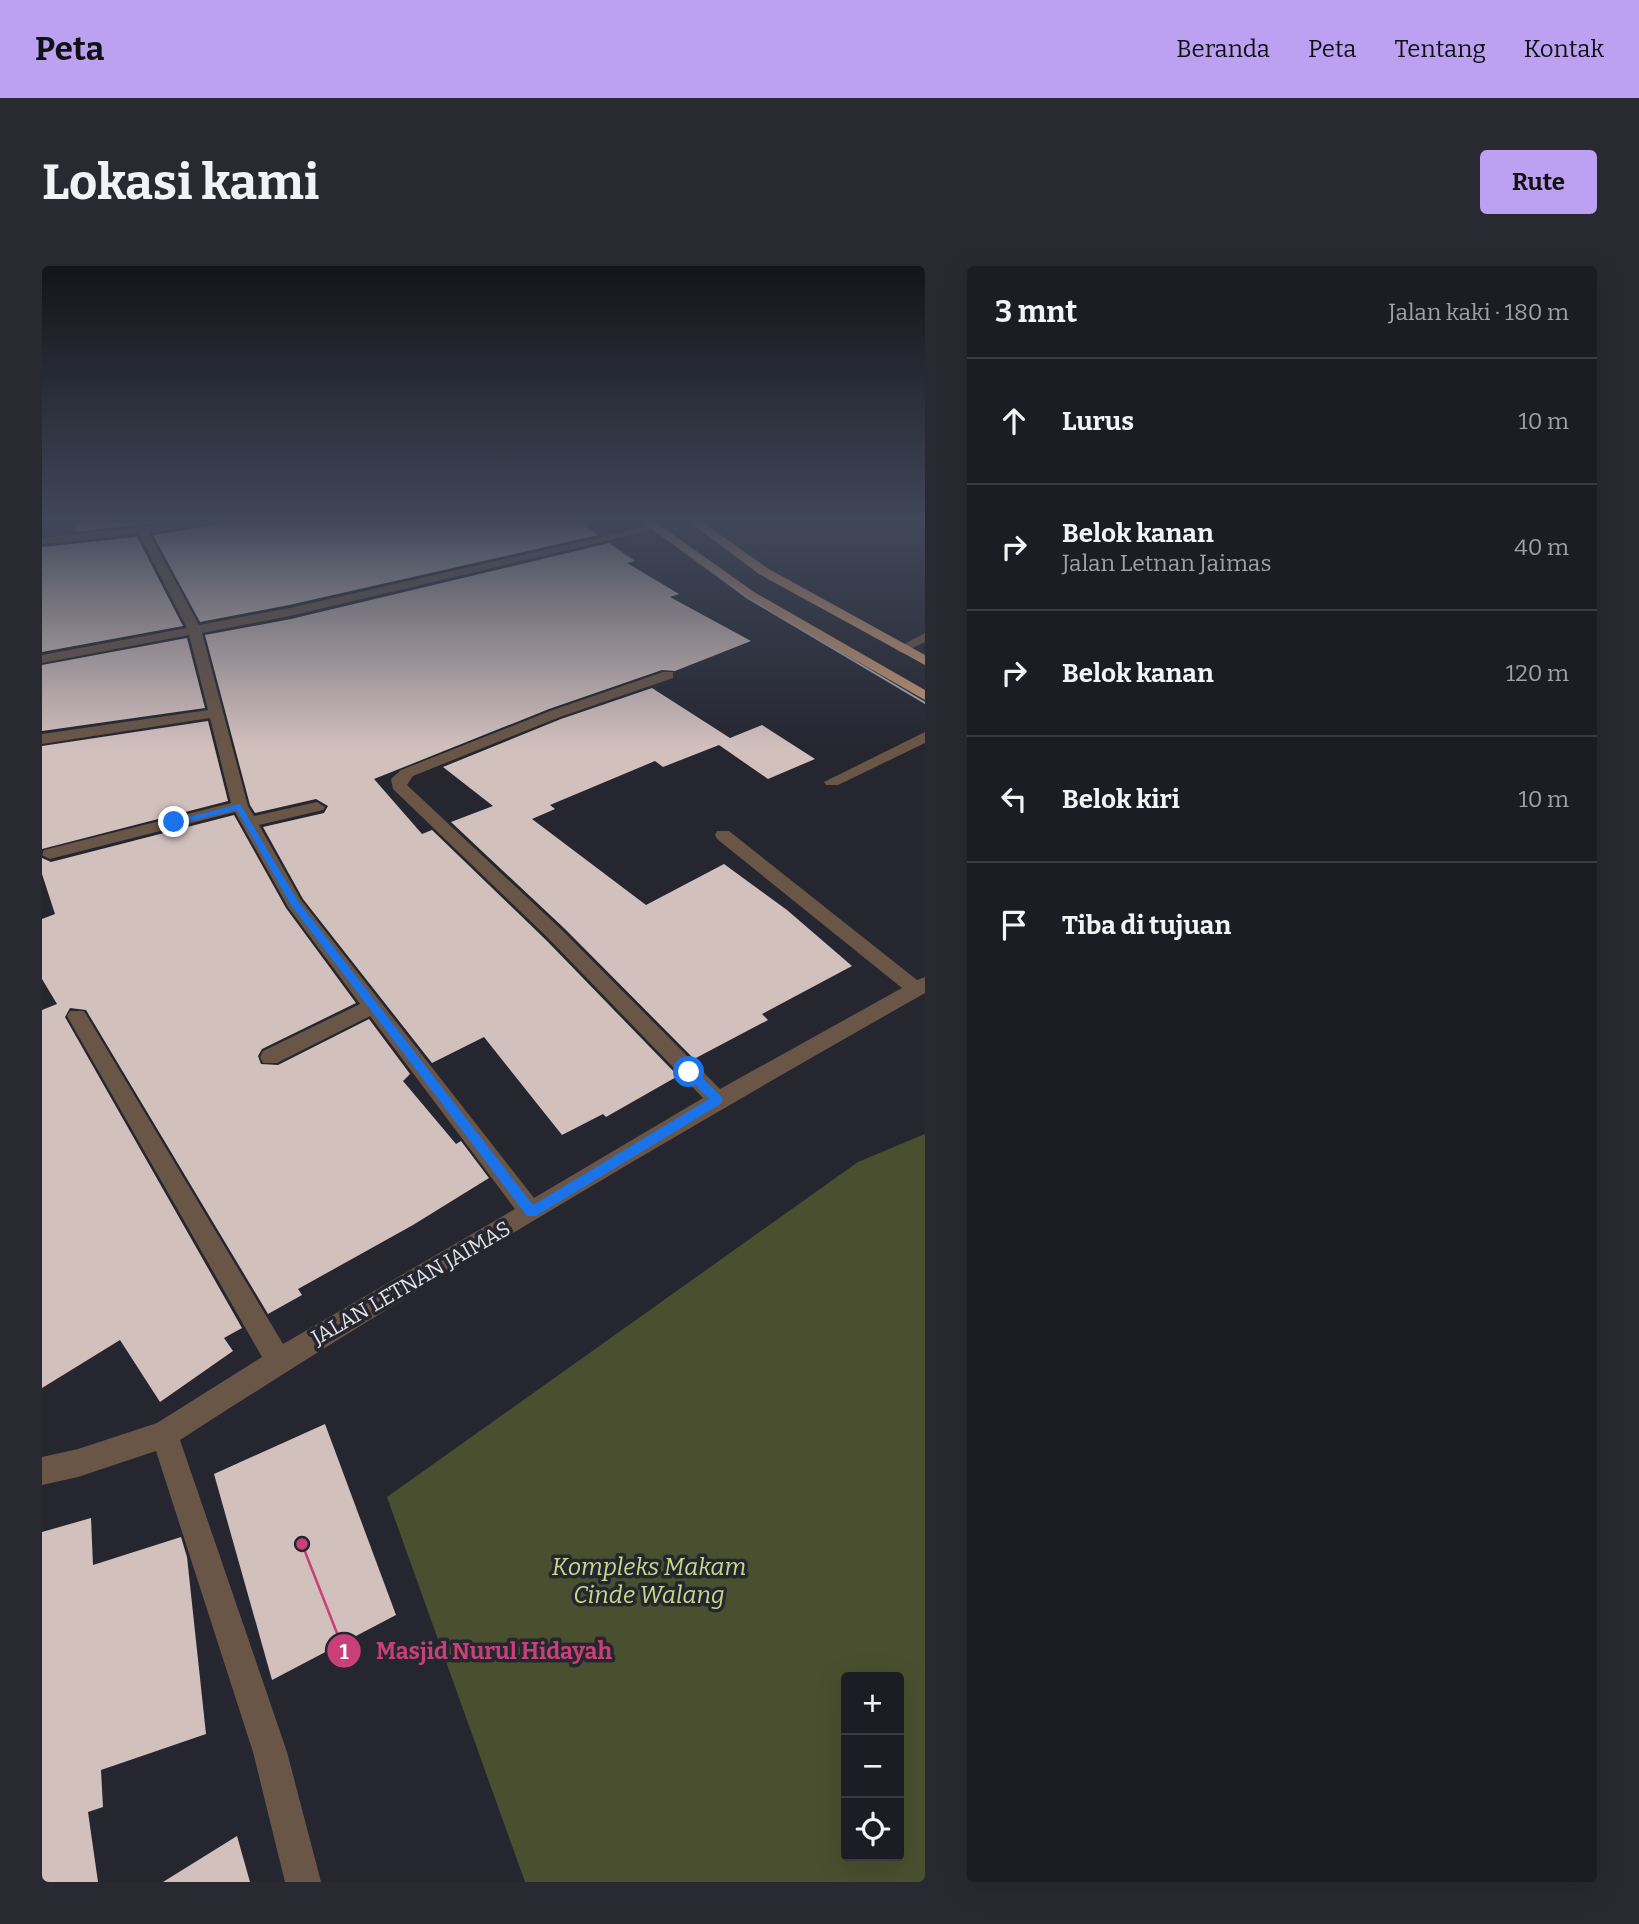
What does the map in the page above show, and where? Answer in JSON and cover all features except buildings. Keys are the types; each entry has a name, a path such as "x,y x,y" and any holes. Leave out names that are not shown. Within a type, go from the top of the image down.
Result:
{"highway":[{"path":"752,596 925,695"},
{"path":"808,596 925,661"}],"street":[{"path":"177,596 195,631 244,814 294,903 531,1212"},
{"path":"42,659 361,596"},
{"path":"902,649 925,636"},
{"path":"668,674 555,714 407,773 399,779 400,786 556,934 718,1100"},
{"path":"42,739 215,713"},
{"path":"832,782 925,737"},
{"path":"50,854 244,814 317,807"},
{"path":"723,835 921,986"},
{"name":"JALAN LETNAN JAIMAS","path":"42,1471 78,1463 164,1434 279,1361 718,1100 921,986"},
{"path":"270,1058 373,1006"},
{"path":"77,1016 279,1361"},
{"path":"164,1434 270,1752 303,1882"}],"green space":[{"name":"Kompleks Makam Cinde Walang","path":"925,1134 925,1882 525,1882 387,1497 858,1162"}],"tram line":[{"path":"746,596 925,703"}],"place":[{"name":"Masjid Nurul Hidayah","path":"302,1544"}],"route":[{"path":"174,822 240,806 294,903 531,1212 718,1100 689,1072"}]}
